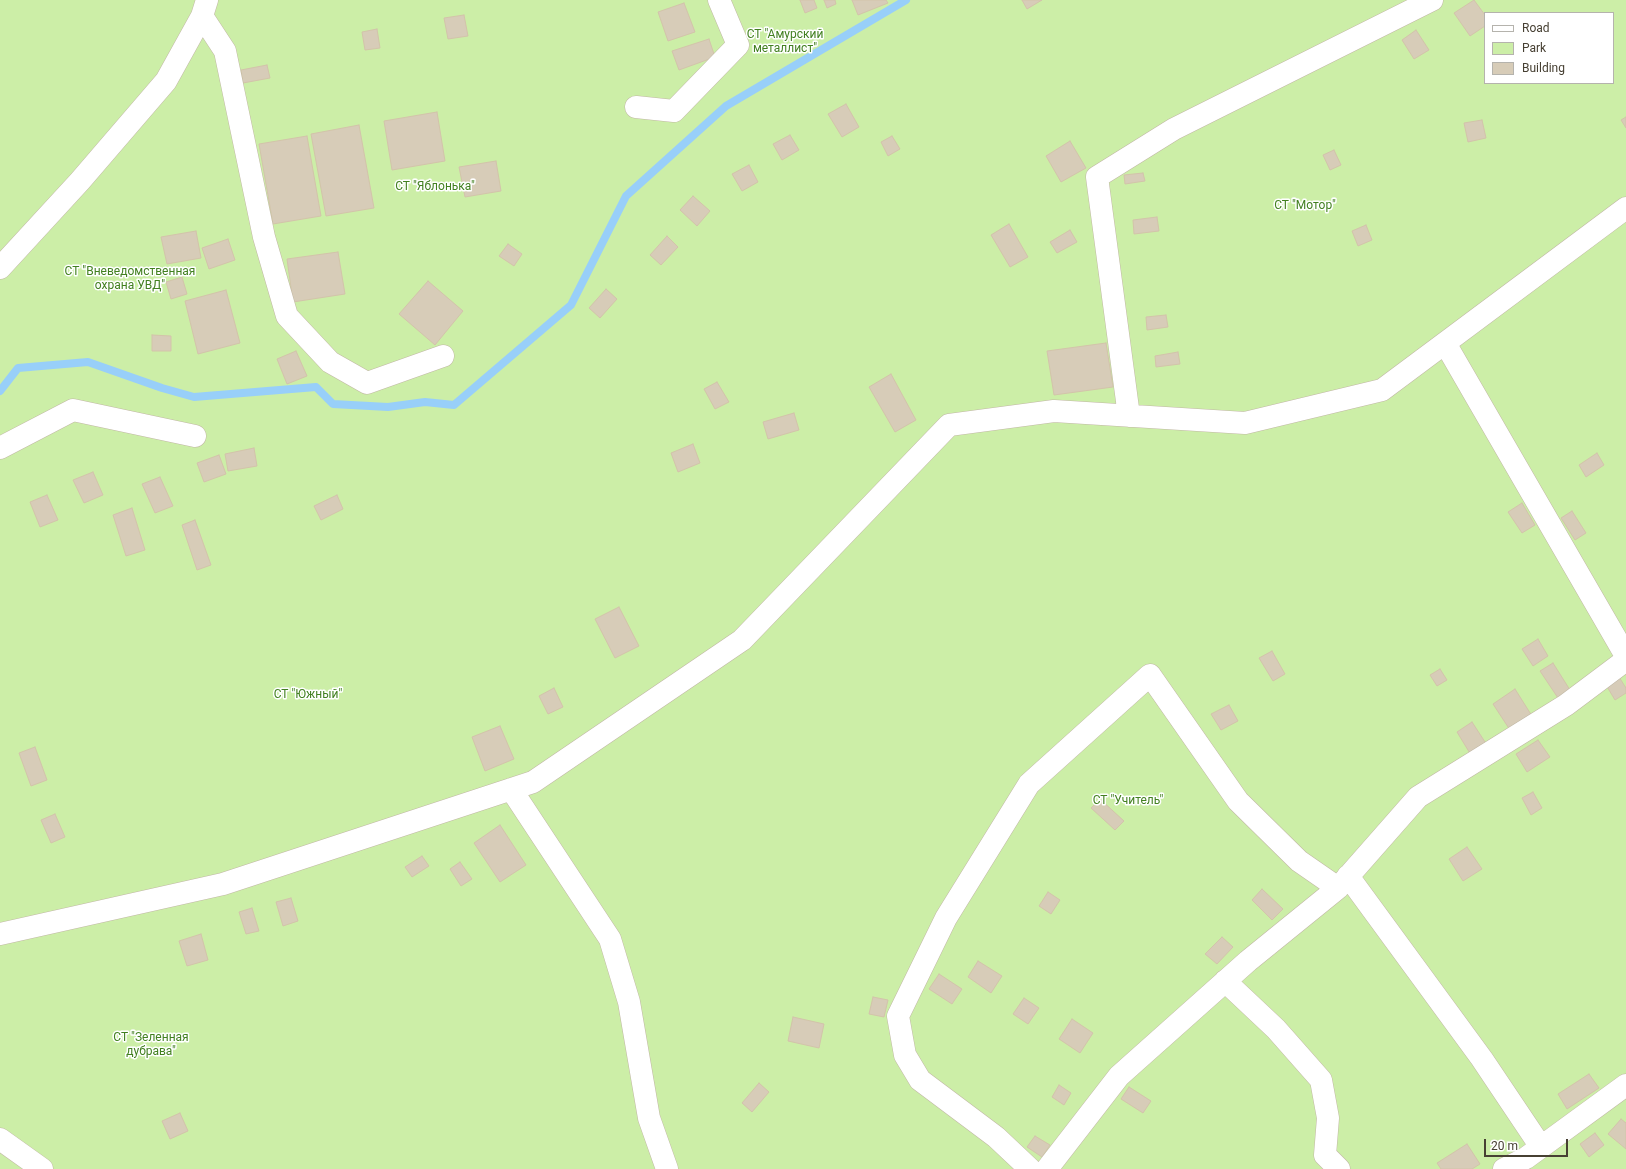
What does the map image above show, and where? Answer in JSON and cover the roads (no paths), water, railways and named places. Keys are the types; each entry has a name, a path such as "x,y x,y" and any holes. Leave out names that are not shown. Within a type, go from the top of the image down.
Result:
{"street":[{"path":"636,107 674,111 738,45 719,0"},
{"path":"1129,416 1098,177 1174,129 1432,0"},
{"path":"0,268 80,181 166,81 205,8"},
{"path":"205,8 225,50 264,237 287,316 330,362 367,383 443,356"},
{"path":"0,934 223,884 533,782 742,640 949,424 1054,411 1245,423 1382,390 1626,208"},
{"path":"1445,342 1626,656"},
{"path":"0,448 73,410 196,436"},
{"path":"1047,1169 1119,1076 1225,981 1343,882 1418,797 1566,705 1626,660"},
{"path":"1030,1169 996,1137 920,1080 905,1055 898,1016 946,918 1029,784 1150,675 1238,801 1299,861 1343,882 1482,1059 1541,1147"},
{"path":"511,789 610,939 629,1002 649,1118 667,1169"},
{"path":"1225,981 1276,1029 1321,1080 1328,1118 1325,1155 1340,1169"},
{"path":"1504,1169 1526,1158 1626,1085"},
{"path":"0,1139 42,1169"}],"waterway":[{"path":"0,391 18,368 88,362 162,388 194,397 316,387 333,404 388,407 425,402 454,405 571,305 626,196 726,106 906,0"}],"park label":[{"name":"СТ \"Амурский металлист\"","path":"785,42"},
{"name":"СТ \"Яблонька\"","path":"435,187"},
{"name":"СТ \"Мотор\"","path":"1305,206"},
{"name":"СТ \"Вневедомственная охрана УВД\"","path":"130,279"},
{"name":"СТ \"Южный\"","path":"308,695"},
{"name":"СТ \"Учитель\"","path":"1128,801"},
{"name":"СТ \"Зеленная дубрава\"","path":"151,1045"}]}
